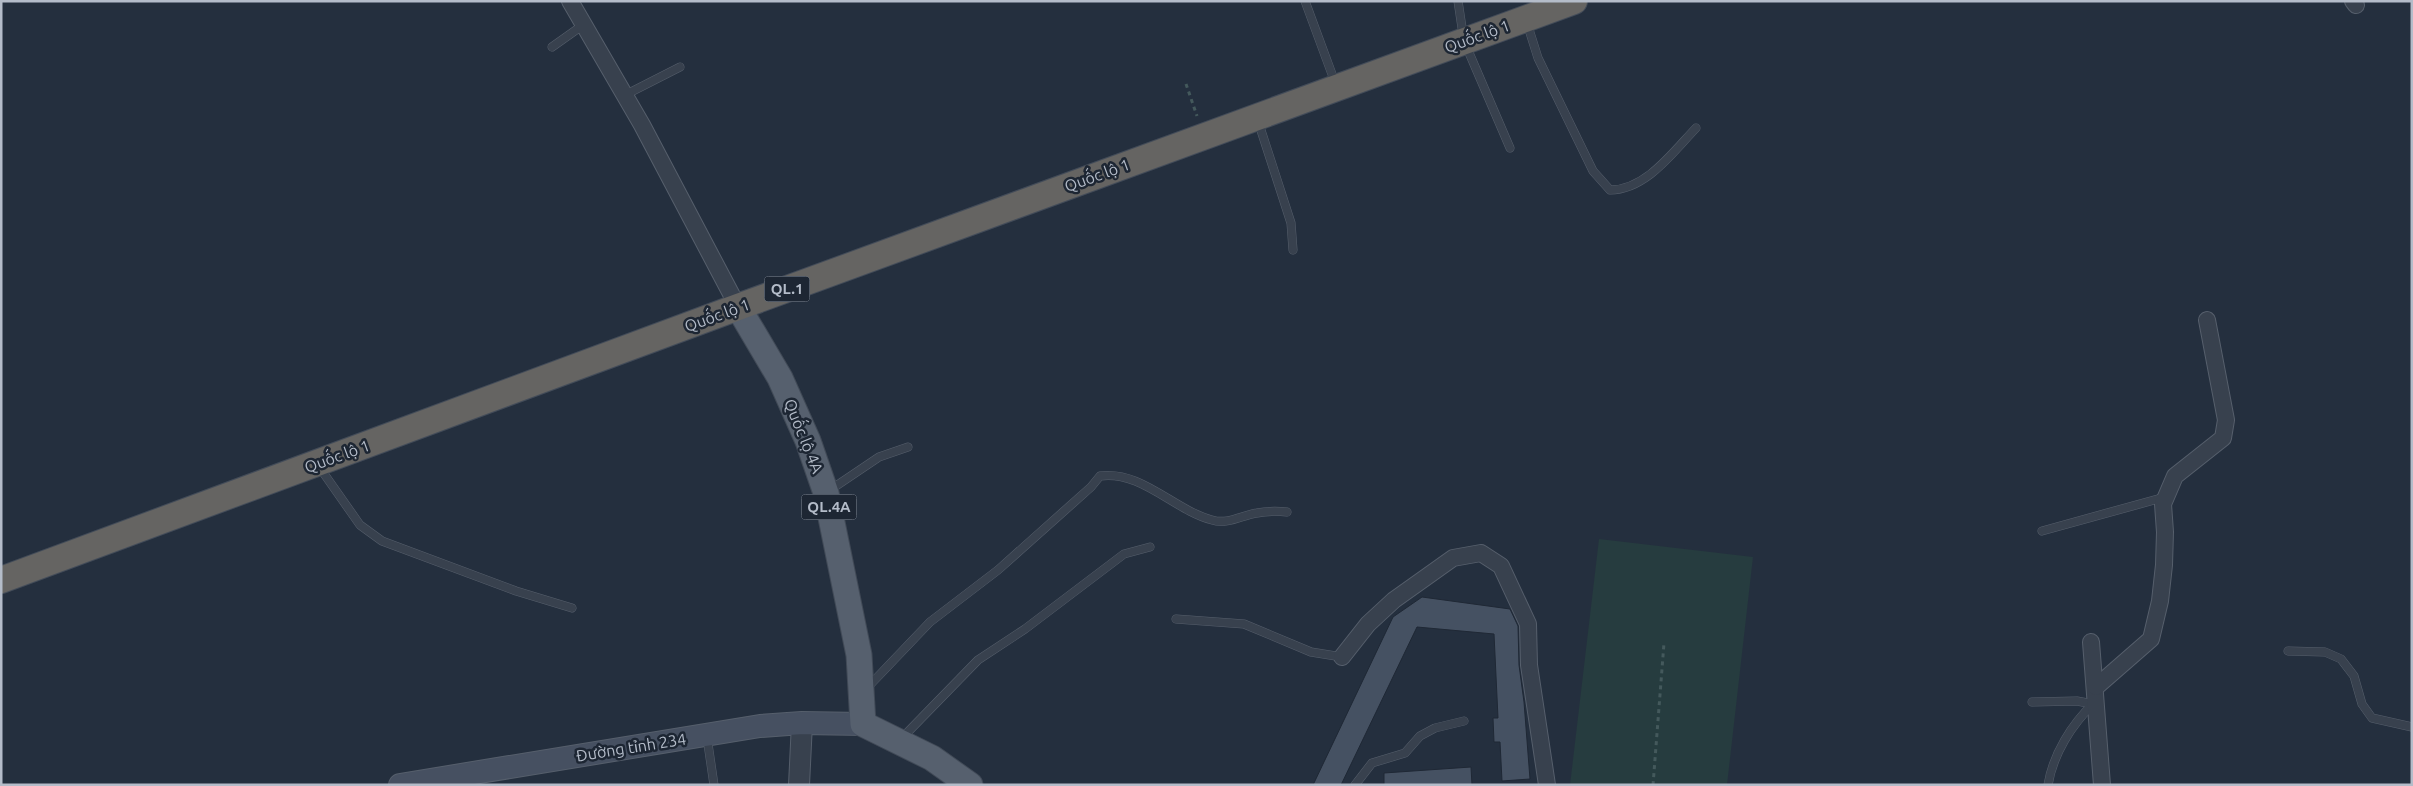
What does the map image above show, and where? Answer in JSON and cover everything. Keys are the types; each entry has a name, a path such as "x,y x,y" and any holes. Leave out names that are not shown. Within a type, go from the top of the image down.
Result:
{"highway":[{"name":"Quốc lộ 1","path":"1,580 738,307 1574,1"}],"main road":[{"name":"Quốc lộ 4A","path":"738,307 780,378 808,441 826,493 859,655 864,724"},
{"name":"Đường tỉnh 234","path":"400,785 760,726 802,723 864,724"},
{"path":"864,724 932,758 970,785"}],"street":[{"path":"570,1 694,220 738,307"},
{"path":"2095,697 2151,639 2160,601 2165,532 2163,504 2175,476 2223,438 2226,420 2207,320"},
{"path":"1342,657 1368,624 1394,600 1453,558 1480,553 1501,566 1528,624 1530,666 1547,785"},
{"path":"2091,642 2102,785"},
{"path":"798,785 802,723"}],"lane":[{"path":"1305,1 1336,87"},
{"path":"1458,1 1464,41 1510,148"},
{"path":"1525,19 1538,58 1593,171 1610,190 1625,190 1659,167 1696,128"},
{"path":"552,48 583,24"},
{"path":"625,96 680,67"},
{"path":"1256,117 1291,223 1294,250"},
{"path":"826,493 879,457 908,447"},
{"path":"317,464 360,524 382,541 516,591 572,608"},
{"path":"862,693 930,622 998,570 1091,487 1100,476 1113,474 1134,481 1214,521 1242,519 1264,512 1287,512"},
{"path":"2042,531 2166,496"},
{"path":"899,742 978,660 1025,629 1124,554 1150,546"},
{"path":"1176,619 1244,624 1311,652 1342,657"},
{"path":"2288,651 2324,652 2341,659 2354,676 2362,704 2372,718 2412,727"},
{"path":"2032,702 2077,701 2095,697"},
{"path":"2048,785 2051,769 2069,734 2095,697"},
{"path":"1355,785 1372,763 1405,753 1420,736 1435,728 1464,721"},
{"path":"707,735 714,785"}],"path":[{"path":"1186,84 1204,136"},
{"path":"1653,785 1664,643"}],"green space":[{"path":"1599,539 1753,557 1727,785 1570,785"}],"building":[{"path":"1422,597 1510,609 1518,626 1519,665 1530,779 1502,781 1500,742 1494,742 1493,718 1498,718 1494,634 1417,627 1341,785 1313,785 1393,617"},
{"path":"1471,767 1472,785 1384,785 1384,773"}]}
